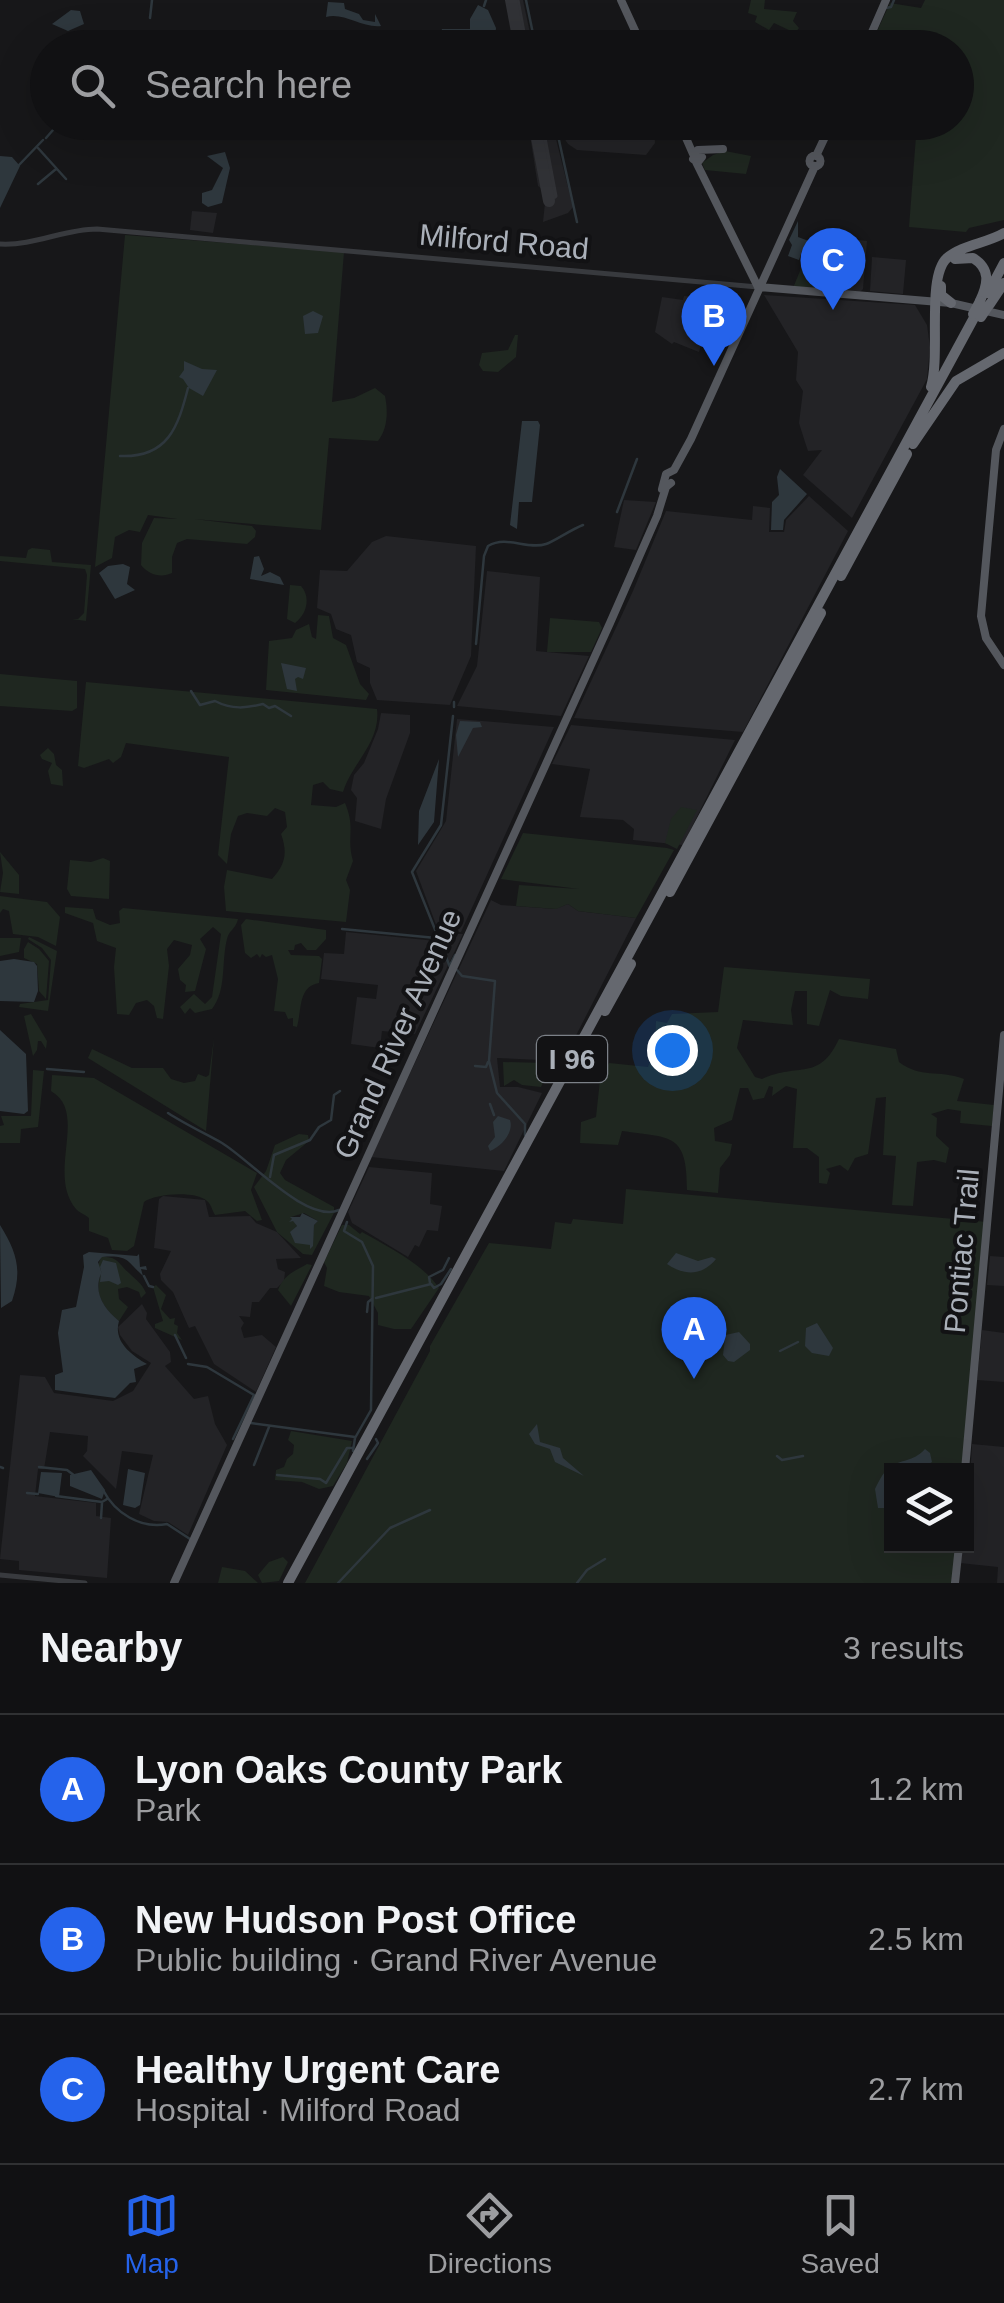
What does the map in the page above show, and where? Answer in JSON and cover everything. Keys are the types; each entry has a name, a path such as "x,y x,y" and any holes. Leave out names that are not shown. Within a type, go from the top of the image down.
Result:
{"highway":[{"path":"909,444 934,377 938,271 947,258 1004,233"},
{"path":"951,303 940,292 943,273 950,262 965,257 980,263 986,273 985,303"},
{"name":"I 96","path":"985,303 1004,264"},
{"name":"I 96","path":"909,444 961,342 1004,279"},
{"name":"I 96","path":"291,1583 977,315"},
{"path":"909,444 956,381 1004,354"}],"main road":[{"path":"621,0 635,30"},
{"path":"873,30 886,0"},
{"path":"688,140 758,287"},
{"name":"Grand River Avenue","path":"174,1583 610,623 671,477 824,140"},
{"path":"696,156 722,149"},
{"name":"Milford Road","path":"758,287 935,301 1004,314"},
{"path":"1004,429 996,450 981,616 986,638 1004,665"},
{"name":"Pontiac Trail","path":"966,1463 1004,1035"},
{"path":"955,1583 958,1553"}],"street":[{"name":"Milford Road","path":"0,244 20,244 97,229 758,287"},
{"path":"0,1575 85,1583"}],"shaded area":[{"path":"506,0 523,0 529,30 512,30"},
{"path":"751,0 765,0 764,9 797,12 793,21 799,28 789,30 774,23 769,30 755,22 757,16 748,13"},
{"path":"925,0 1004,0 1004,220 966,232 909,227 916,140 974,140 974,30 878,30 890,3 921,8"},
{"path":"328,2 344,3 345,9 359,14 363,20 375,22 375,14 381,26 326,17"},
{"path":"478,5 488,10 496,30 442,30 470,29 470,19"},
{"path":"71,10 80,11 84,24 66,30 52,24"},
{"path":"531,140 556,140 573,207 568,213 543,222 545,203 538,186"},
{"path":"565,140 655,143 646,155 577,150"},
{"path":"725,151 751,156 746,174 705,170 702,163"},
{"path":"225,152 230,168 222,203 208,207 202,203 202,193 212,190 223,168 207,156"},
{"path":"0,156 12,157 20,166 0,208"},
{"path":"192,211 217,213 213,233 190,230"},
{"path":"798,221 798,237 814,243 816,250 802,251 799,260 788,256 792,245 789,240"},
{"path":"125,235 344,252 332,402 354,398 375,388 385,396 387,408 384,431 378,441 329,438 321,530 194,519 252,526 255,537 247,544 187,539 177,543 172,573 159,575 141,565 142,543 154,518 177,519 148,515 140,532 129,530 115,537 112,558 95,567"},
{"path":"841,238 867,241 863,289 859,293 822,291 826,254 839,255"},
{"path":"803,254 826,256 822,291 793,288"},
{"path":"872,257 906,260 903,294 870,291"},
{"path":"764,295 915,305 927,325 927,379 852,518 803,475 822,450 808,451 799,423 803,391 796,380 798,352"},
{"path":"684,296 697,297 694,312 710,316 699,352 672,344 655,332 662,297 683,300"},
{"path":"313,311 323,316 318,333 305,334 303,316"},
{"path":"515,335 516,357 498,372 483,371 479,365 482,353 508,350"},
{"path":"184,361 217,370 203,396 179,377"},
{"path":"522,421 538,421 540,425 532,502 519,502 517,529 510,525"},
{"path":"780,469 807,494 784,520 783,530 771,530 772,502 779,495"},
{"path":"809,496 848,531 743,732 574,718 666,511 752,520 753,506 770,508 769,532 784,532 786,520"},
{"path":"624,500 656,502 636,550 614,547"},
{"path":"386,536 476,546 471,656 450,705 377,700 370,683 370,668 357,662 351,635 336,629 331,614 317,608 320,570 347,571 372,542"},
{"path":"32,548 50,550 52,562 91,565 86,621 72,619 84,613 85,569 0,561 0,556 26,558"},
{"path":"259,556 264,569 261,576 270,572 280,577 284,585 250,579 254,557"},
{"path":"108,566 130,567 127,584 135,590 115,599 99,573"},
{"path":"487,571 540,577 536,651 589,656 561,716 457,706 477,666"},
{"path":"290,585 301,586 307,600 295,623 287,619"},
{"path":"318,615 329,616 333,638 346,645 360,684 369,694 366,700 266,690 269,641 292,638 296,630 309,624 316,639"},
{"path":"550,618 599,622 602,628 591,652 547,652"},
{"path":"281,663 306,668 303,679 295,679 297,691 287,689"},
{"path":"0,674 77,681 77,708 72,711 0,706"},
{"path":"86,682 377,709 375,732 343,792 330,789 323,782 313,785 311,805 336,807 345,803 348,812 353,861 346,880 350,890 346,922 226,911 227,870 272,879 280,869 285,853 281,834 287,827 285,812 275,808 267,816 238,816 227,864 218,855 229,757 126,743 121,757 113,763 109,759 84,768 78,766"},
{"path":"381,713 410,715 410,733 386,799 381,829 355,821 357,798 351,790 354,775 364,763 378,729"},
{"path":"457,719 554,727 461,932 438,930 416,871 446,821"},
{"path":"460,721 480,722 482,727 473,728 458,757 456,735"},
{"path":"571,725 735,740 683,845 633,840 634,829 623,820 580,817 590,769 552,764"},
{"path":"48,748 62,770 63,786 51,784 48,771 52,763 40,755"},
{"path":"439,759 434,822 418,845 419,811"},
{"path":"681,807 697,810 677,849 665,843 671,819"},
{"path":"523,833 674,850 636,918 578,911 568,904 556,909 516,906 519,885 579,889 501,879"},
{"path":"0,852 19,875 19,894 0,892"},
{"path":"103,858 110,861 109,899 71,896 67,889 70,860 91,862"},
{"path":"0,896 47,902 60,917 56,946 38,937 13,934 9,911 3,909 0,913"},
{"path":"491,900 501,905 555,909 568,904 578,911 636,918 563,1061 497,1058 500,1087 542,1093 504,1171 371,1157"},
{"path":"65,907 93,909 96,919 110,925 120,923 119,911 123,908 238,919 227,939 222,984 212,1009 195,1013 190,1008 185,1014 180,1007 194,994 205,1004 212,997 221,934 213,927 200,939 206,949 195,991 185,992 178,969 190,955 192,945 174,940 167,949 163,1019 157,1018 154,1006 147,1000 136,1003 129,1015 117,1014 116,948 97,941 93,923 65,913"},
{"path":"246,919 326,930 326,939 316,950 307,950 301,943 288,950 291,955 322,959 319,983 304,994 297,1027 285,1012 274,1011 278,979 272,955 262,954 260,958 257,954 251,958 245,953 241,925"},
{"path":"346,932 436,941 438,933 463,934 415,1034 382,1031 380,1048 351,1044 357,997 376,999 378,985 321,979 324,953 344,954"},
{"path":"29,937 57,951 48,1011 19,1007 48,1000 51,960"},
{"path":"0,938 21,938 19,952 0,956"},
{"path":"28,942 49,961 46,999 39,991 37,964 24,958"},
{"path":"14,959 37,966 38,991 34,1002 0,1001 0,961"},
{"path":"724,967 870,979 868,999 841,996 830,990 819,1026 807,1024 807,991 795,991 793,1025 743,1020 737,1048 755,1077 762,1079 816,1066 839,1039 896,1049 899,1062 907,1067 964,1079 957,1101 994,1105 992,1126 960,1123 961,1111 948,1109 931,1114 937,1118 936,1136 949,1148 946,1163 917,1162 913,1206 892,1205 896,1156 883,1155 886,1097 876,1098 868,1154 855,1158 848,1171 840,1165 826,1169 830,1173 827,1184 819,1183 819,1157 807,1148 793,1148 797,1089 786,1086 772,1096 773,1087 769,1086 764,1098 753,1100 748,1088 740,1088 732,1120 714,1128 715,1141 732,1144 730,1155 720,1168 718,1193 687,1190 680,1148 665,1138 622,1131 618,1145 580,1143 581,1122 596,1117 600,1080 609,1063 648,1067 655,1049 656,1021 667,1023 672,1014 718,1012"},
{"path":"31,1014 47,1041 46,1049 38,1041 33,1056 24,1016"},
{"path":"0,1030 26,1054 28,1111 24,1114 0,1111"},
{"path":"214,1038 206,1131 88,1058 92,1049 132,1068 163,1068 171,1079 184,1083 195,1081 198,1074 209,1075"},
{"path":"503,1062 545,1063 550,1068 541,1087 514,1080 504,1086"},
{"path":"33,1070 44,1071 38,1127 21,1129 20,1143 0,1143 0,1126 4,1125 1,1116 31,1116"},
{"path":"52,1075 94,1078 257,1173 251,1190 262,1220 257,1221 245,1211 215,1215 207,1201 194,1195 156,1197 144,1202 134,1246 127,1251 112,1250 108,1238 89,1231 89,1218 76,1209 68,1194 67,1114 62,1101 51,1091"},
{"path":"498,1116 510,1120 509,1134 490,1151 488,1146 495,1137 493,1122"},
{"path":"299,1134 308,1135 309,1141 286,1160 280,1173 285,1180 334,1207 312,1255 303,1254 277,1232 254,1187 266,1171 275,1145","holes":["304,1213 318,1221 312,1245 294,1240 291,1232 297,1226 291,1217"]},
{"path":"369,1167 432,1173 430,1204 442,1206 438,1231 427,1230 419,1247 415,1245 408,1257 352,1223 348,1212"},
{"path":"626,1189 987,1222 966,1463 884,1463 884,1553 957,1553 954,1583 305,1583 489,1243 551,1249 555,1222 571,1224 573,1219 623,1224"},
{"path":"163,1196 205,1200 209,1217 250,1216 277,1232 301,1258 276,1259 278,1269 285,1272 284,1281 277,1288 270,1288 259,1302 252,1302 250,1317 239,1316 244,1323 244,1338 262,1335 276,1347 256,1392 214,1364 195,1326 189,1328 173,1292 161,1280 171,1251 154,1248 159,1199"},
{"path":"302,1213 318,1221 310,1249 310,1245 295,1243 290,1232 297,1226 289,1222 290,1217 300,1217"},
{"path":"0,1225 14,1252 17,1270 12,1301 1,1308"},
{"path":"342,1225 349,1225 404,1256 439,1288 411,1329 378,1325 378,1313 369,1296 324,1286 324,1262"},
{"path":"676,1253 698,1261 716,1259 699,1271 680,1271 667,1264"},
{"path":"139,1254 140,1267 146,1266 147,1270 141,1269 143,1276 117,1257 102,1257 98,1262 102,1274 103,1260 116,1263 121,1283 100,1282 101,1274 99,1281 99,1294 119,1321 119,1335 125,1347 147,1364 134,1369 136,1382 115,1398 55,1390 55,1375 63,1372 58,1333 62,1310 76,1307 83,1255"},
{"path":"990,1256 1004,1257 1004,1286 987,1285"},
{"path":"101,1257 117,1261 146,1293 141,1298 139,1292 127,1287 118,1289 119,1299 128,1307 119,1321 99,1294 101,1274 97,1268"},
{"path":"307,1264 312,1265 291,1306 278,1290 286,1277"},
{"path":"156,1285 166,1295 161,1309 170,1319 175,1318 182,1340 155,1328 155,1324 163,1321 153,1287"},
{"path":"142,1304 146,1319 170,1352 171,1362 165,1366 194,1399 208,1396 215,1424 227,1445 188,1535 168,1522 139,1514 153,1455 122,1451 116,1489 83,1456 88,1436 50,1432 44,1469 38,1469 35,1496 96,1503 96,1516 111,1518 107,1578 19,1570 19,1561 0,1559 20,1375 45,1377 54,1393 113,1401 133,1391 151,1363 132,1351 118,1327"},
{"path":"817,1323 833,1348 829,1356 812,1353 805,1346 806,1328"},
{"path":"982,1330 1004,1333 1004,1382 977,1380"},
{"path":"739,1332 750,1344 750,1350 734,1362 728,1361 723,1355 725,1339 721,1336"},
{"path":"537,1424 540,1442 560,1448 563,1458 584,1476 555,1462 550,1449 535,1444 529,1434"},
{"path":"291,1431 352,1441 347,1463 333,1486 319,1489 302,1482 275,1480 276,1470 284,1467 293,1454 294,1445 288,1440"},
{"path":"972,1444 1004,1447 1004,1583 997,1583 998,1567 960,1563 961,1553 974,1553 974,1463 971,1463"},
{"path":"925,1449 932,1462 899,1463"},
{"path":"128,1469 145,1473 140,1505 135,1508 123,1505"},
{"path":"91,1470 105,1490 102,1499 70,1486 70,1475"},
{"path":"41,1472 62,1473 59,1497 38,1493"},
{"path":"884,1474 884,1508 878,1508 875,1489"},
{"path":"283,1557 288,1562 279,1581 262,1583 258,1575 269,1562"},
{"path":"222,1567 245,1571 258,1583 218,1583"}],"waterway":[{"path":"150,18 152,0"},
{"path":"484,6 486,0"},
{"path":"526,0 532,30"},
{"path":"886,8 894,0"},
{"path":"19,165 43,140"},
{"path":"559,140 577,222"},
{"path":"38,148 66,179"},
{"path":"38,184 56,169"},
{"path":"120,456 149,452 160,446 175,427 188,388"},
{"path":"617,512 637,459"},
{"path":"476,644 488,546 502,542 546,544 583,525"},
{"path":"191,691 200,705 215,701 239,707 263,704 291,716"},
{"path":"454,702 454,707"},
{"path":"450,967 412,872 441,825 453,716"},
{"path":"342,929 436,938"},
{"path":"450,965 455,955"},
{"path":"457,970 462,976 495,981 489,1061 497,1093 525,1124 525,1135"},
{"path":"475,1066 486,1067 488,1062"},
{"path":"47,1069 84,1072"},
{"path":"270,1177 274,1155 310,1140 319,1127 331,1120 334,1095 340,1091"},
{"path":"490,1104 494,1115"},
{"path":"168,1113 234,1151 295,1199 326,1212 339,1210"},
{"path":"347,1222 344,1231 362,1242 373,1266 371,1410 355,1438 353,1451"},
{"path":"430,1283 429,1277 443,1270 449,1258"},
{"path":"376,1298 431,1284 434,1288 451,1269"},
{"path":"144,1276 153,1287"},
{"path":"367,1312 372,1299"},
{"path":"175,1335 186,1358"},
{"path":"780,1351 798,1342"},
{"path":"188,1364 207,1367 254,1395 233,1439"},
{"path":"251,1423 355,1437"},
{"path":"254,1465 269,1427"},
{"path":"367,1459 378,1443 376,1439"},
{"path":"277,1475 326,1483 347,1448 352,1448"},
{"path":"777,1456 782,1460 803,1456"},
{"path":"39,1467 67,1470 75,1476"},
{"path":"103,1490 129,1518 147,1524 167,1524 190,1539"},
{"path":"27,1493 38,1494"},
{"path":"56,1496 102,1502 107,1499"},
{"path":"101,1518 102,1503"},
{"path":"338,1583 390,1528 430,1510"},
{"path":"577,1583 587,1570 605,1559"}],"taxiway":[{"path":"517,0 523,30"},
{"path":"544,140 555,196 549,200"}],"runway":[{"path":"511,0 517,30"},
{"path":"537,140 549,201"}],"place":[{"name":"Healthy Urgent Care","path":"833,310"},
{"name":"New Hudson Post Office","path":"714,366"},
{"name":"Lyon Oaks County Park","path":"694,1379"}]}
